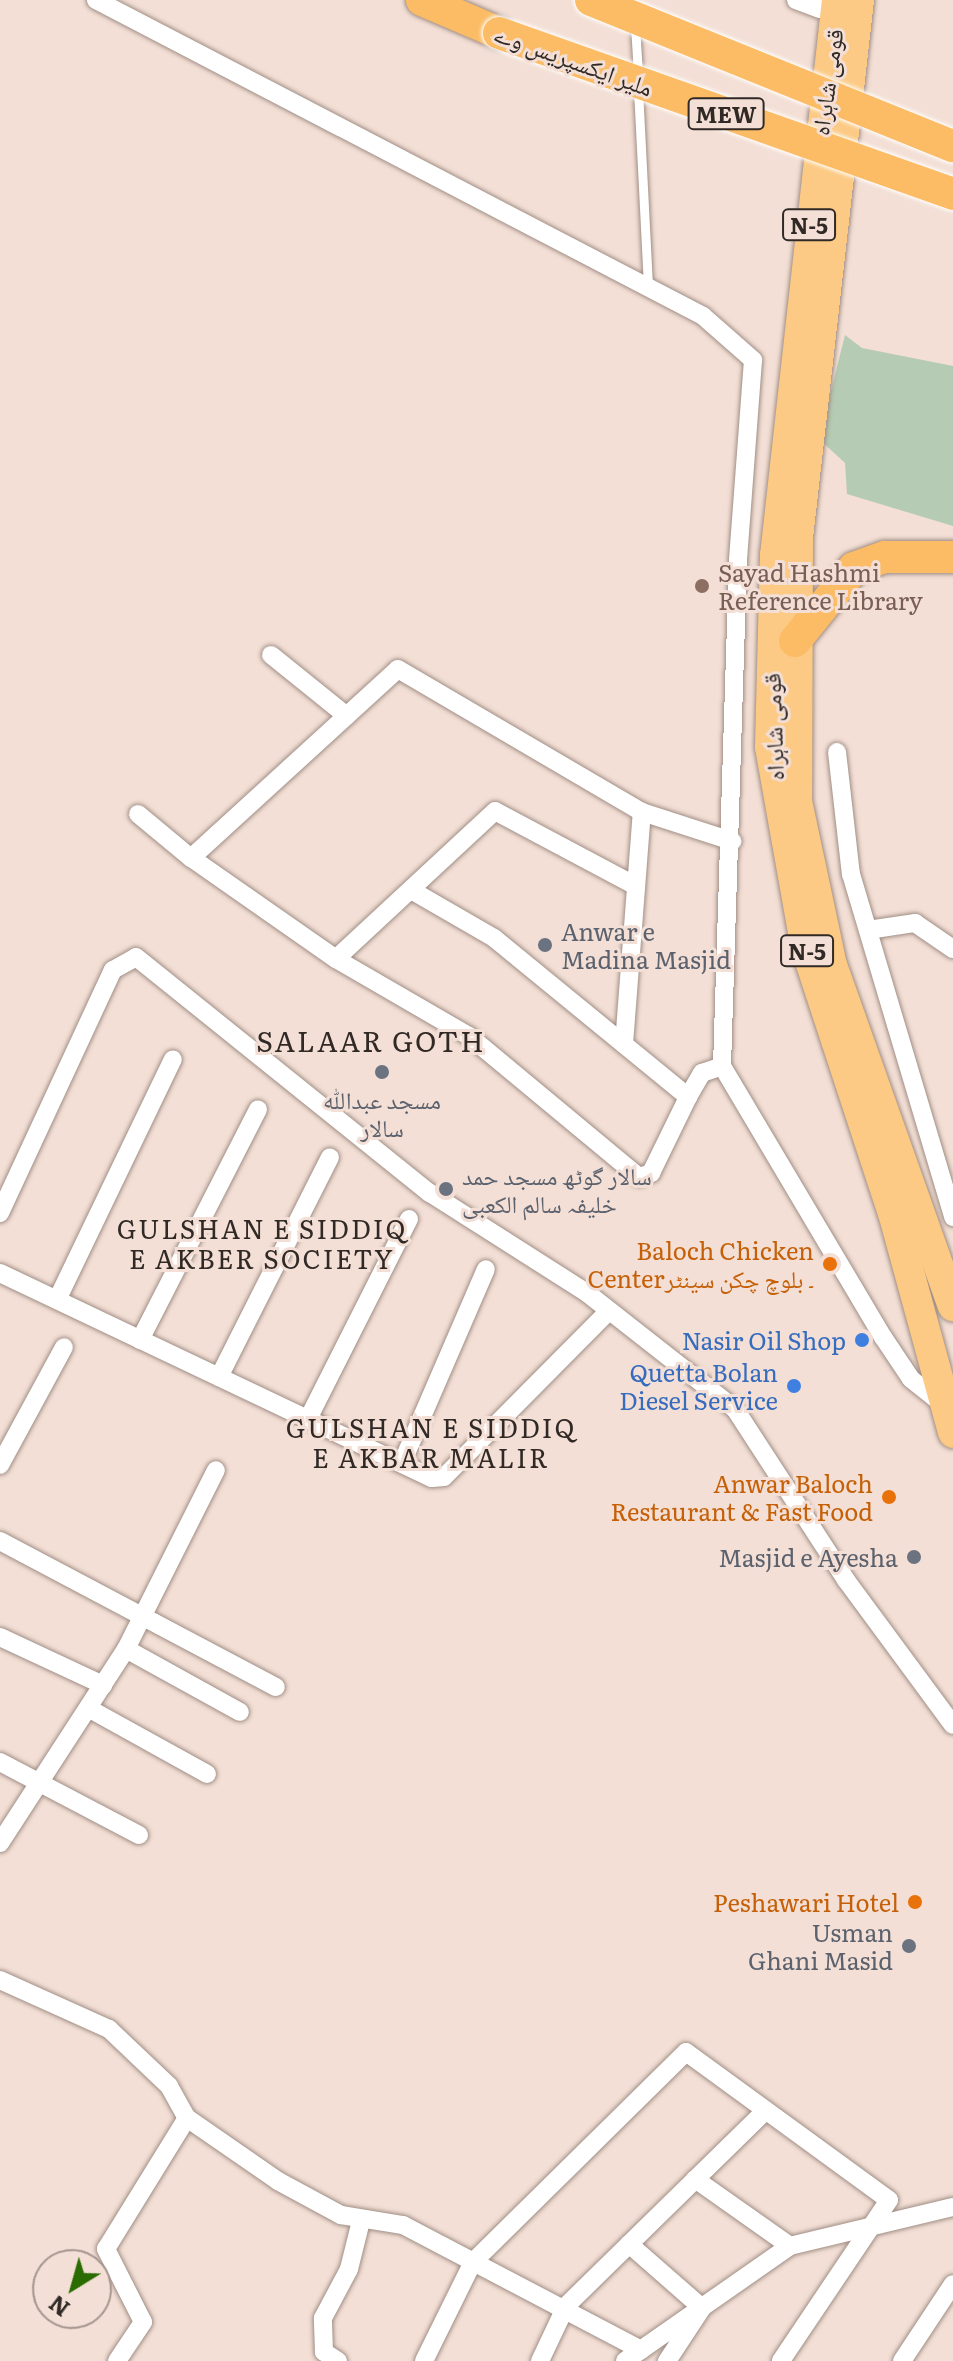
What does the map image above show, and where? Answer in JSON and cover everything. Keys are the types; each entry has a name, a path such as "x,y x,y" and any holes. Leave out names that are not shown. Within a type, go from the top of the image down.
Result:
{"highway":[{"name":"ملیر ایکسپریس وے","path":"422,0 953,194"},
{"name":"MEW","path":"591,0 953,146"},
{"name":"قومی شاہراہ","path":"859,0 770,649 777,816 806,949 950,1420"},
{"name":"قومی شاہراہ","path":"828,4 796,449 797,801 832,965 953,1306"},
{"path":"795,641 854,568 885,557 953,557"}],"street":[{"path":"96,0 391,148 648,290 703,316 753,360 738,560 732,841 722,1066 904,1369 950,1420"},
{"path":"796,0 828,4"},
{"path":"271,655 347,716"},
{"path":"191,858 398,669 642,812 732,841"},
{"path":"837,752 851,874 944,1155 953,1217"},
{"path":"336,959 495,811 634,885"},
{"path":"624,1044 642,812"},
{"path":"138,814 191,858 336,959 469,1036 639,1177 651,1173 702,1073 722,1066"},
{"path":"411,890 494,938 688,1097"},
{"path":"868,930 915,923 953,949"},
{"path":"0,1213 113,970 136,957 430,1193 609,1311 735,1409 846,1580 953,1725"},
{"path":"57,1300 173,1059"},
{"path":"140,1340 258,1109"},
{"path":"219,1377 330,1157"},
{"path":"308,1419 409,1219"},
{"path":"402,1463 486,1269"},
{"path":"0,1273 402,1463 444,1477 609,1311"},
{"path":"0,1465 64,1347"},
{"path":"0,1843 126,1649 216,1470"},
{"path":"0,1541 140,1620 276,1687"},
{"path":"0,1637 103,1685"},
{"path":"126,1649 240,1712"},
{"path":"88,1708 207,1774"},
{"path":"0,1762 37,1787 139,1835"},
{"path":"0,1980 109,2029 169,2086 187,2118 278,2181 361,2221 403,2225 566,2306 641,2350"},
{"path":"424,2361 473,2262 686,2052 889,2200 781,2361"},
{"path":"540,2361 566,2306 765,2111"},
{"path":"117,2361 143,2322 106,2249 187,2118"},
{"path":"695,2179 790,2246"},
{"path":"625,2361 790,2246 953,2207"},
{"path":"338,2361 324,2352 323,2318 349,2269 361,2221"},
{"path":"629,2244 702,2308"},
{"path":"902,2361 953,2284"},
{"path":"667,2361 702,2308"}],"lane":[{"path":"634,0 648,290"}],"green space":[{"path":"845,335 862,348 953,366 953,526 847,494 845,463 819,439"}],"place":[{"name":"Sayad Hashmi Reference Library","path":"702,586"},
{"name":"Anwar e Madina Masjid","path":"545,945"},
{"name":"مسجد عبداللّٰہ سالار","path":"382,1072"},
{"name":"سالار گوٹھ مسجد حمد خلیفہ سالم الکعبی","path":"446,1189"},
{"name":"Baloch Chicken Center۔ بلوچ چکن سینٹر","path":"830,1264"},
{"name":"Nasir Oil Shop","path":"862,1340"},
{"name":"Quetta Bolan Diesel Service","path":"794,1386"},
{"name":"Anwar Baloch Restaurant & Fast Food","path":"889,1497"},
{"name":"Masjid e Ayesha","path":"914,1557"},
{"name":"Peshawari Hotel","path":"915,1902"},
{"name":"Usman Ghani Masid","path":"909,1946"}],"district":[{"name":"SALAAR GOTH","path":"371,1040"},
{"name":"GULSHAN E SIDDIQ E AKBER SOCIETY","path":"262,1243"},
{"name":"GULSHAN E SIDDIQ E AKBAR MALIR","path":"431,1442"}]}
